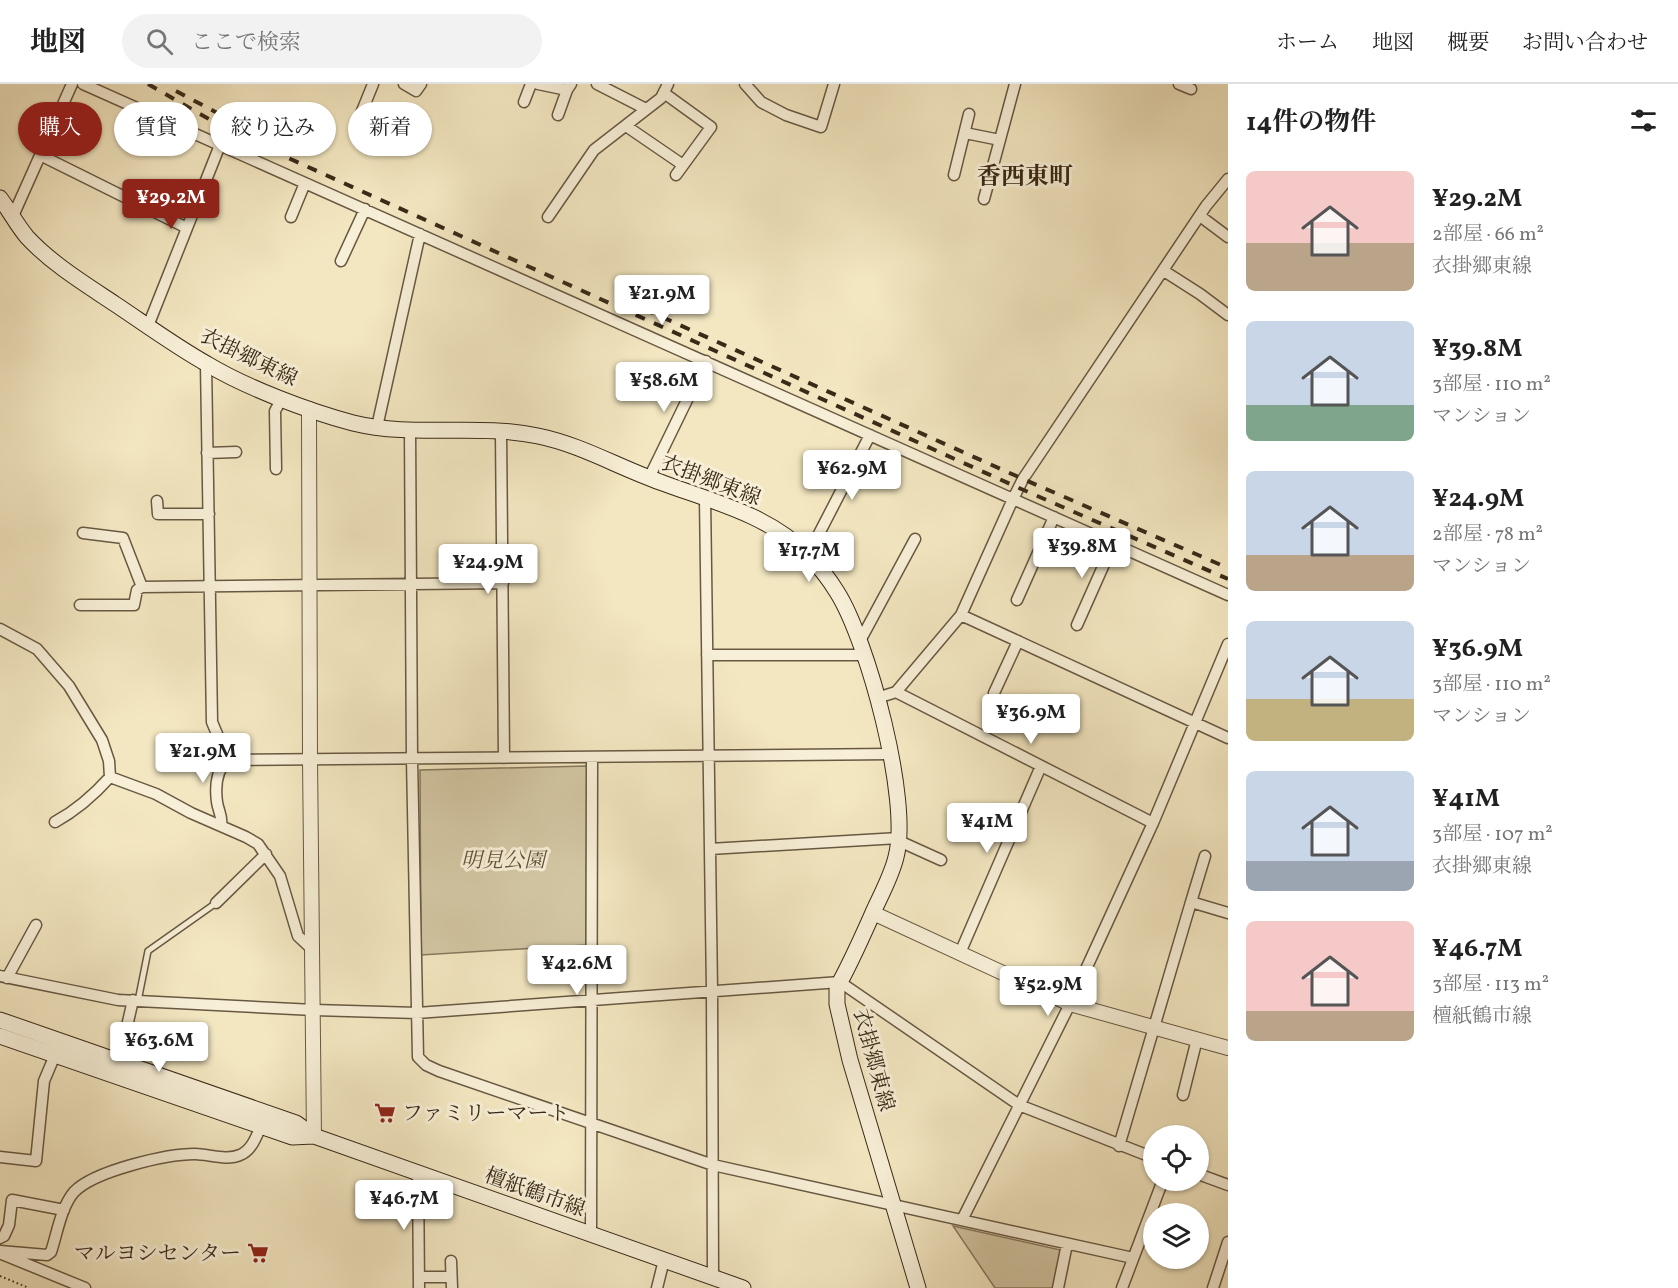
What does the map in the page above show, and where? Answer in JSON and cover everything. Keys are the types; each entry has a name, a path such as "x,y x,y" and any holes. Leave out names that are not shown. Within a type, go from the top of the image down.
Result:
{"main road":[{"name":"衣掛郷東線","path":"0,198 26,236 67,272 206,364 241,381 309,409 353,423 410,430 534,435 569,443 649,478 705,498 763,523 808,555 836,591 862,648 891,754 899,808 899,840 896,857 873,914 840,982 837,990 837,1004 850,1060 918,1288"},
{"name":"檀紙鶴市線","path":"0,1020 296,1123 314,1136 743,1288"},
{"name":"檀紙鶴市線","path":"0,1036 292,1137 314,1136"}],"street":[{"path":"64,102 72,84"},
{"path":"83,84 210,141"},
{"path":"366,102 373,84"},
{"path":"404,84 416,91 421,84"},
{"path":"524,102 531,84"},
{"path":"538,84 569,87 558,115"},
{"path":"597,84 646,110"},
{"path":"746,84 761,102 786,115 821,127 834,84"},
{"path":"984,200 1015,84"},
{"path":"1179,84 1191,89"},
{"path":"548,217 594,150 661,98 666,88 711,127 676,175"},
{"path":"954,176 969,114"},
{"path":"626,126 683,165"},
{"path":"965,133 1000,140"},
{"path":"13,216 40,156"},
{"path":"42,156 187,228"},
{"path":"148,326 216,156"},
{"path":"245,156 1228,595"},
{"path":"877,698 896,692 961,615 1012,499 1200,216 1228,179"},
{"path":"291,217 305,183"},
{"path":"342,261 365,210"},
{"path":"1200,216 1228,237"},
{"path":"377,427 420,234"},
{"path":"1164,271 1228,315"},
{"path":"649,478 706,361"},
{"path":"206,364 212,722 228,760"},
{"path":"276,469 275,411 282,398"},
{"path":"309,409 314,1136"},
{"path":"410,430 412,759 418,1057 426,1065 713,1165 1133,1258"},
{"path":"501,432 504,758"},
{"path":"808,555 870,435"},
{"path":"207,453 236,452"},
{"path":"705,498 712,991 713,1278"},
{"path":"158,501 158,514 208,514"},
{"path":"1017,600 1054,518"},
{"path":"83,533 123,538 142,587"},
{"path":"707,655 862,648 915,539"},
{"path":"1077,625 1113,544"},
{"path":"80,605 134,605 137,590 142,587 502,583"},
{"path":"961,615 1228,738"},
{"path":"0,629 37,649 69,686 102,740 109,761 110,777 95,794 77,810 55,822"},
{"path":"994,693 1018,641"},
{"path":"962,1220 1070,1004 1153,823 1228,644"},
{"path":"896,692 1153,823"},
{"path":"221,826 217,787 221,766 228,760 891,754"},
{"path":"591,1234 592,757"},
{"path":"960,953 1041,766"},
{"path":"110,777 156,794 258,844 280,876 298,936 313,950"},
{"path":"710,849 899,840 941,860"},
{"path":"216,903 266,854"},
{"path":"1119,1146 1205,856"},
{"path":"1191,902 1228,913"},
{"path":"873,914 1070,1004 1228,1048"},
{"path":"36,925 4,977 92,996 135,1000 417,1013 840,982 1019,1105 1143,1154"},
{"path":"119,1061 135,1000"},
{"path":"1183,1095 1197,1039"},
{"path":"0,1157 36,1161 45,1081 55,1055"},
{"path":"0,1252 47,1255 51,1252 64,1209 74,1192 99,1176 175,1154 228,1157 240,1155 252,1146 261,1126"},
{"path":"418,1173 419,1283 452,1282 451,1261"},
{"path":"1209,1178 1228,1185"},
{"path":"1122,1288 1159,1191"},
{"path":"0,1238 4,1236 9,1226 12,1200 64,1209"},
{"path":"1213,1288 1228,1242"},
{"path":"1058,1288 1067,1244"},
{"path":"0,1252 85,1288"},
{"path":"657,1288 664,1260"}],"lane":[{"path":"135,1000 148,951 191,923 216,903"}],"path":[{"path":"0,1276 28,1288"}],"green space":[{"name":"明見公園","path":"587,766 586,945 421,955 420,770"},
{"path":"953,1226 1065,1251 1056,1288 995,1288"}],"railway":[{"path":"148,84 235,134 1019,488 1228,579"},
{"path":"176,91 210,109"},
{"path":"644,309 1228,568"}],"place":[{"name":"ファミリーマート","path":"385,1113"},
{"name":"マルヨシセンター","path":"258,1253"}],"district":[{"name":"香西東町","path":"1025,176"}]}
